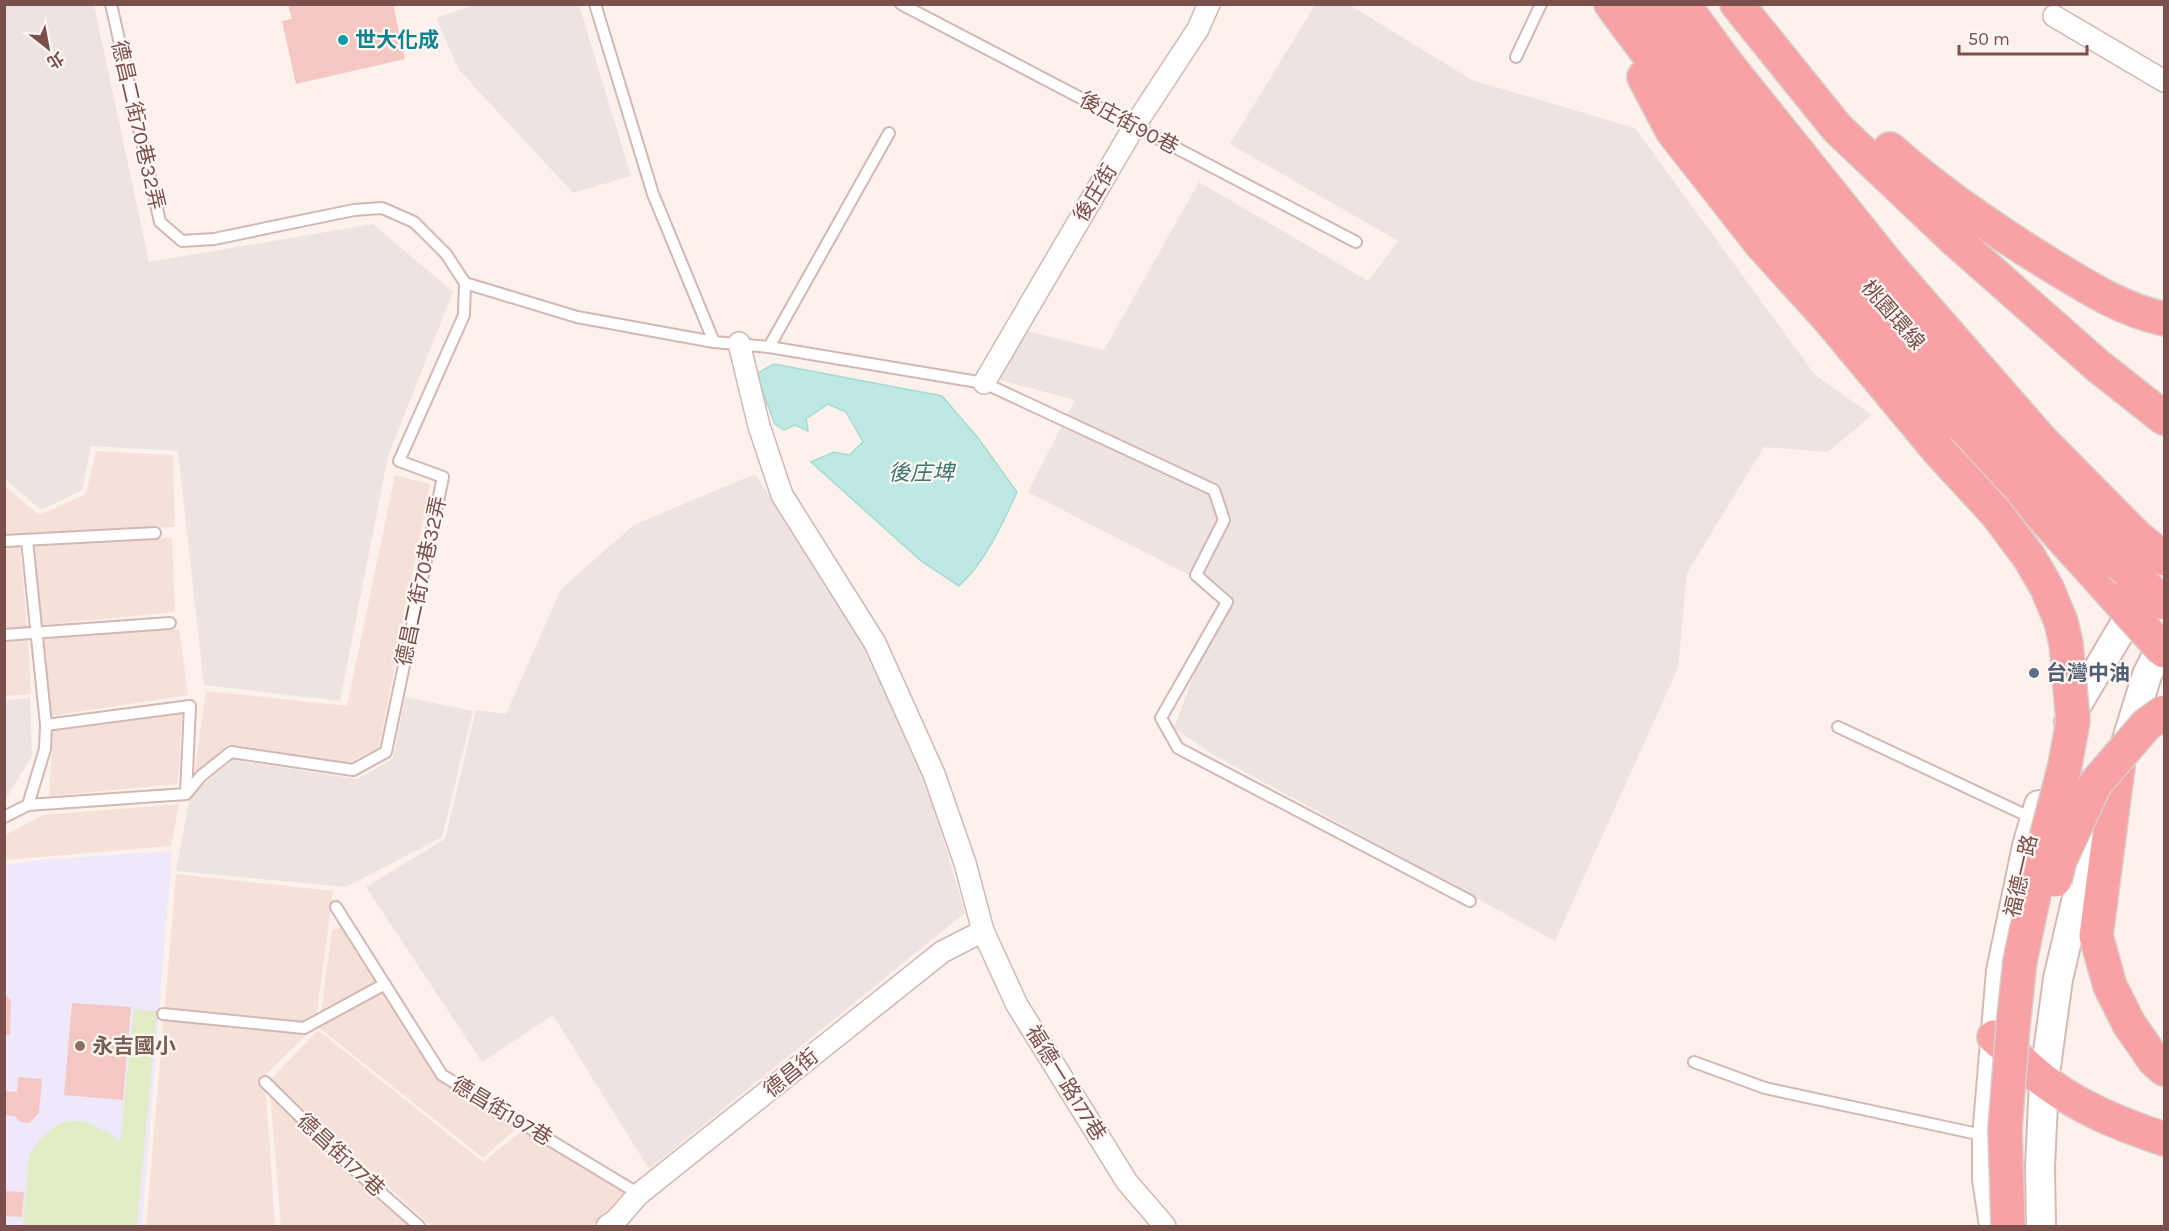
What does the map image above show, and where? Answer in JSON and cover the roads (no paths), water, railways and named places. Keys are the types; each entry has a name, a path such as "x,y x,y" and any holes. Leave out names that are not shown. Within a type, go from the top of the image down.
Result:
{"highway":[{"path":"1605,4 1673,132 1761,244 1829,319 1938,450 1996,513 2029,557 2047,588 2061,622 2066,643 2073,721 2020,961 2005,1129 2008,1227"},
{"path":"1611,4 1698,124 1759,200 2164,651"},
{"name":"桃園環線","path":"1648,4 1792,194 1872,292 2027,467 2120,564 2164,603"},
{"name":"桃園環線","path":"1683,4 1727,64 1890,267 2041,440 2137,537 2164,557"},
{"path":"1737,4 1837,128 1953,238 2098,366 2164,418"},
{"path":"1741,4 1845,108 1965,209 1991,228 2092,290 2139,313 2164,319"},
{"path":"2023,1227 2025,1085 2036,958 2060,860 2095,784 2146,725 2164,712"},
{"path":"2118,766 2096,936 2110,986 2130,1024 2154,1060 2164,1069"},
{"path":"1994,1037 2044,1081 2116,1123 2164,1139"}],"main road":[{"name":"福德一路","path":"1994,1227 1987,1179 1994,1037 2001,971 2027,846 2044,788 2074,710 2164,557"},
{"path":"2041,1227 2040,1167 2044,1081 2058,979 2090,842 2118,766 2147,675 2164,641"},
{"path":"1989,1123 2009,1101 2022,1097 2031,1098 2040,1109 2043,1127"}],"street":[{"name":"後庄街","path":"984,383 1135,125 1198,28 1209,4"},
{"path":"2054,16 2164,81"},
{"name":"福德一路177巷","path":"739,343 759,426 782,495 875,643 934,774 965,863 983,931 1017,1005 1127,1182 1165,1227"},
{"name":"德昌街","path":"607,1227 639,1194 942,952 983,931"}],"lane":[{"name":"德昌二街70巷32弄","path":"111,4 160,222 182,241 214,239 354,210 381,208 414,222 446,254 465,282 464,315 399,461 443,477 386,752 353,770 231,752 201,776 186,794"},
{"path":"595,4 653,194 714,342"},
{"name":"後庄街90巷","path":"902,4 1356,242"},
{"path":"1516,57 1541,4"},
{"path":"769,347 889,133"},
{"path":"465,282 577,317 714,342 769,347 984,383 1214,490 1224,520 1196,574 1227,602 1161,718 1178,748 1470,901"},
{"path":"4,541 155,533"},
{"path":"27,540 45,725 45,748 28,805"},
{"path":"4,635 170,623"},
{"path":"4,817 28,805 186,794 190,706 45,725"},
{"path":"1838,727 2035,819"},
{"name":"德昌街197巷","path":"336,907 442,1074 639,1194"},
{"path":"164,1014 304,1028 385,984"},
{"path":"1694,1062 1765,1088 1989,1123"},
{"name":"德昌街177巷","path":"265,1082 345,1161 418,1227"}],"water":[{"name":"後庄埤","path":"774,364 942,396 978,438 1017,492 985,555 959,586 921,561 811,462 834,452 849,455 863,442 846,412 828,404 806,419 808,431 795,425 784,430 775,424 756,374"}],"place":[{"name":"世大化成","path":"343,40"},
{"name":"台灣中油","path":"2034,673"},
{"name":"永吉國小","path":"80,1046"}]}
